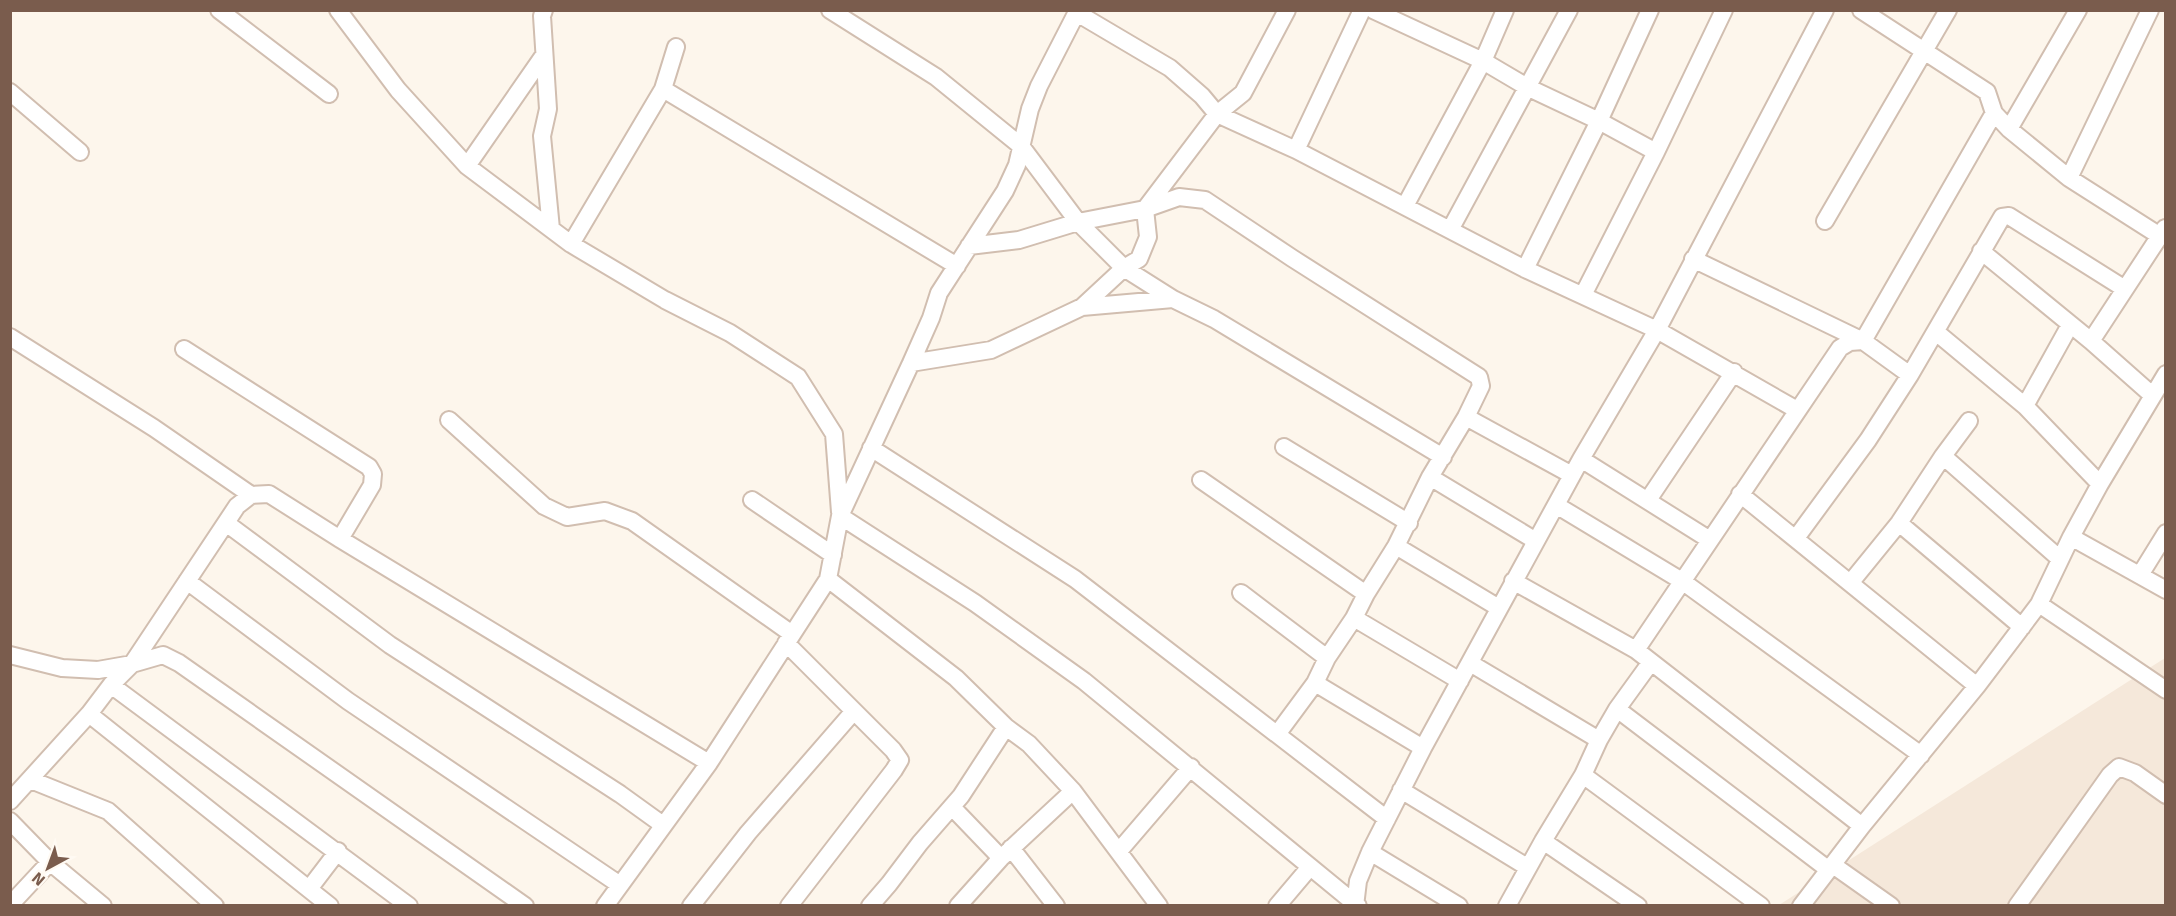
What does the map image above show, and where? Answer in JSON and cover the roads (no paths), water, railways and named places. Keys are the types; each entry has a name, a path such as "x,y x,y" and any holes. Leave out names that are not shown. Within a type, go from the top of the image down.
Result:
{"street":[{"path":"219,10 329,94"},
{"path":"338,10 398,90 467,166 571,244 665,300 730,333 798,377 834,434 840,516"},
{"path":"544,10 542,16 548,109 542,136 551,229"},
{"path":"830,10 936,77 1021,146 1078,222 1125,268 1173,299 1214,319 1443,457"},
{"path":"911,363 991,350 1083,307 1125,268 1139,259 1148,237 1145,208 1217,114 1243,93 1287,10"},
{"path":"1296,150 1362,10"},
{"path":"1373,10 1483,61 1527,87 1599,121 1656,152"},
{"path":"1405,206 1483,61 1506,10"},
{"path":"1450,230 1569,10"},
{"path":"1525,269 1599,121 1650,10"},
{"path":"1582,295 1656,152 1724,10"},
{"path":"1356,905 1358,881 1370,852 1423,748 1572,475 1657,330 1825,10"},
{"path":"1861,10 1987,92 1995,113 2009,129 2069,178 2163,232 2091,341"},
{"path":"1825,221 1926,52 1948,10"},
{"path":"2009,129 2078,10"},
{"path":"2069,178 2150,10"},
{"path":"605,906 709,763 828,579 840,516 931,318 939,293 1005,191 1017,165 1030,109 1039,86 1077,12 1170,68 1202,96 1217,114 1296,150 1525,269 1657,330 1797,410"},
{"path":"571,244 624,159 663,89 676,47"},
{"path":"467,166 544,55"},
{"path":"663,89 957,266"},
{"path":"10,92 80,152"},
{"path":"1863,341 1995,113"},
{"path":"969,246 1019,240 1078,222 1145,208 1179,197 1205,200 1479,377 1481,386 1466,417 1430,477 1409,523 1354,618 1327,658 1315,683 1278,733"},
{"path":"1796,538 1868,440 1911,375 2002,217 2009,216 2125,289"},
{"path":"1981,251 2091,341 2152,395"},
{"path":"1693,259 1863,341 1911,375"},
{"path":"1083,307 1173,299"},
{"path":"2025,406 2070,325"},
{"path":"1936,332 2025,406 2100,483"},
{"path":"10,337 154,428 251,495"},
{"path":"1636,650 1840,348 1850,342 1863,341"},
{"path":"184,349 369,467 373,474 372,485 340,539"},
{"path":"1648,501 1734,372"},
{"path":"1801,906 1862,826 1977,686 2039,604 2100,483 2166,374"},
{"path":"1466,417 1572,475"},
{"path":"449,420 544,507 567,517 605,511 632,521 789,639 900,760 789,906"},
{"path":"1851,582 1899,523 1969,421"},
{"path":"1284,447 1409,523"},
{"path":"871,448 1076,579 1387,819"},
{"path":"1943,456 2060,559"},
{"path":"1581,459 1710,540"},
{"path":"1430,477 1536,541"},
{"path":"1201,480 1366,594"},
{"path":"10,801 132,664 237,506 251,495 269,494 709,763"},
{"path":"1740,494 1977,686"},
{"path":"752,500 833,555"},
{"path":"1556,505 1682,581 1922,755"},
{"path":"840,516 975,603 1084,681 1356,905"},
{"path":"226,523 398,650 620,794 663,825"},
{"path":"1899,523 2022,627"},
{"path":"2140,575 2166,533"},
{"path":"2071,537 2166,590"},
{"path":"1396,546 1499,608"},
{"path":"828,579 956,678 1006,727 1029,744 1073,791 1160,906"},
{"path":"187,581 348,701 620,885"},
{"path":"1513,582 1636,650 1862,826"},
{"path":"1241,593 1327,658"},
{"path":"2039,604 2166,690"},
{"path":"1354,618 1460,681"},
{"path":"10,655 62,668 98,670 163,655 179,663 525,906"},
{"path":"1507,906 1527,867 1583,775 1599,740 1617,709 1651,662"},
{"path":"1470,663 1599,740"},
{"path":"1315,683 1423,748"},
{"path":"111,685 338,851 409,906"},
{"path":"1617,709 1831,867 1891,906"},
{"path":"691,906 748,833 854,711"},
{"path":"89,714 330,906"},
{"path":"872,905 920,843 952,807 1006,727"},
{"path":"2017,906 2110,775 2120,767 2135,774 2166,795"},
{"path":"1119,851 1191,768"},
{"path":"1583,775 1761,906"},
{"path":"31,780 108,812 215,906"},
{"path":"1401,790 1527,867"},
{"path":"958,906 1006,853 1073,791"},
{"path":"952,807 1006,853 1050,903"},
{"path":"10,821 50,862 102,905"},
{"path":"1543,840 1636,905"},
{"path":"309,889 338,851"},
{"path":"1370,852 1459,906"},
{"path":"10,905 50,862"},
{"path":"1277,906 1310,867"}]}
